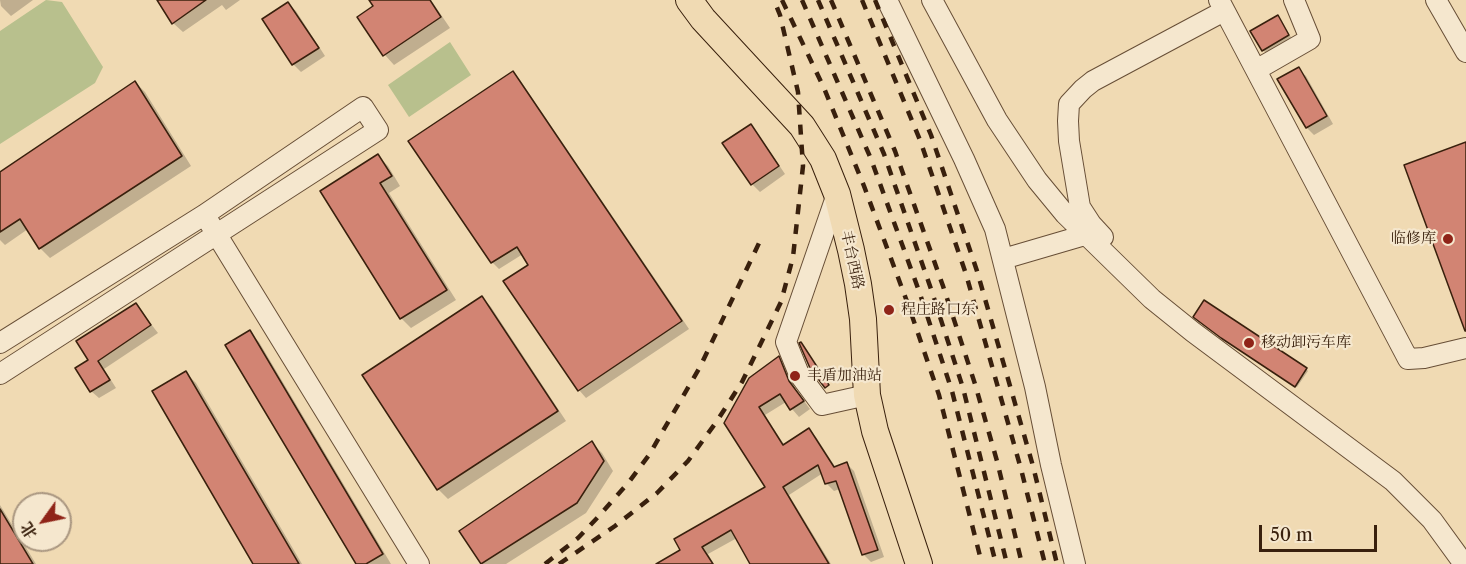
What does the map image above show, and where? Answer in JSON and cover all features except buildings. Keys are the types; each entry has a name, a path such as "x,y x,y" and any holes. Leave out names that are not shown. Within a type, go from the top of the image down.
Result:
{"main road":[{"name":"丰台西路","path":"689,0 703,19 802,126 823,159 837,194 858,284 867,395 875,431 919,564"}],"street":[{"path":"887,0 964,159 994,229 1035,387 1075,564"},
{"path":"932,0 997,120 1037,180 1065,214 1152,299 1393,481 1432,520 1464,564"},
{"path":"1256,70 1310,39 1294,0"},
{"path":"1436,0 1466,52"},
{"path":"1152,299 1151,292 1132,266 1091,224 1080,207 1069,141 1069,104 1093,81 1222,5 1408,359 1424,358 1466,348"},
{"path":"0,343 204,215 363,106 378,130 0,374"},
{"path":"837,194 786,342 799,374 822,405 867,395"},
{"path":"204,215 420,564"},
{"path":"1003,259 1085,235"}],"green space":[{"path":"46,0 62,2 103,67 95,83 0,144 0,31"},
{"path":"450,42 471,75 409,117 388,85"}],"railway":[{"path":"559,564 615,526 657,493 688,461 742,382 781,302 793,257 803,166 798,92 780,15 774,0"},
{"path":"782,0 824,88 864,186 909,307 939,395 982,564"},
{"path":"802,0 871,159 919,291 952,391 996,564"},
{"path":"818,0 884,154 931,289 963,388 1007,564"},
{"path":"831,0 895,151 943,286 997,461 1022,564"},
{"path":"862,0 920,140 966,274 1021,469 1045,564"},
{"path":"875,0 931,135 977,271 1033,466 1057,564"},
{"path":"545,564 578,538 599,516 649,455 700,367 760,241"}],"place":[{"name":"临修库","path":"1448,239"},
{"name":"程庄路口东","path":"889,310"},
{"name":"移动卸污车库","path":"1249,343"},
{"name":"丰盾加油站","path":"795,376"}]}
